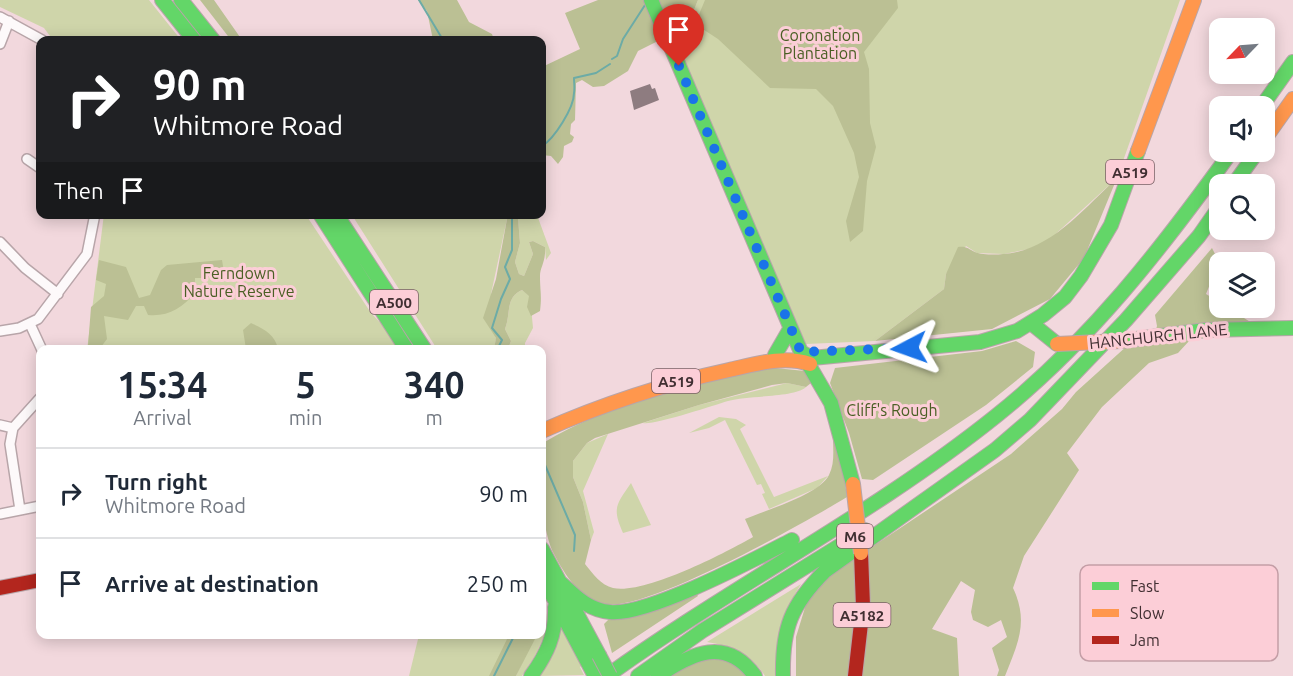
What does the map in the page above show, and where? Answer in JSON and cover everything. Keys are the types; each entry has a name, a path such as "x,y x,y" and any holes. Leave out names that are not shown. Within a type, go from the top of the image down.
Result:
{"main road":[{"path":"162,0 191,36"},
{"path":"181,0 210,36"},
{"path":"651,0 801,352"},
{"name":"A519","path":"750,366 762,357 801,352 812,358 980,342 1017,331 1065,297 1105,238 1194,0"},
{"path":"1269,96 1293,62"},
{"path":"1275,124 1293,99"},
{"name":"M6","path":"546,583 593,659 608,676 730,591 909,479 995,417 1039,380 1086,332 1182,222 1224,162"},
{"name":"A500","path":"323,219 404,345"},
{"name":"A500","path":"339,219 422,345"},
{"name":"M6","path":"783,676 782,642 793,608 801,594 825,571 995,450 1030,420 1063,383 1126,320 1209,222"},
{"name":"HANCHURCH LANE","path":"1031,322 1057,344 1121,341 1206,330 1293,328"},
{"path":"775,355 790,329"},
{"name":"A5182","path":"801,352 831,403 853,484 859,519 863,606 855,676"},
{"name":"A519","path":"546,429 583,412 649,389 750,366 848,361 864,352"},
{"name":"M6","path":"638,676 702,631 858,534 970,460 1063,383"},
{"name":"M6","path":"560,582 585,605 621,613 636,611 771,552 995,417"},
{"name":"M6","path":"546,556 560,582 593,659 595,676"},
{"path":"0,588 36,581"},
{"name":"M6","path":"531,676 553,644 556,624 554,597"},
{"path":"658,676 685,658 707,651 734,656 752,670 755,676"}],"street":[{"path":"0,44 4,19 36,37"},
{"path":"27,159 36,165"},
{"path":"31,175 36,170"},
{"path":"0,331 38,320 87,254 94,219"},
{"path":"0,242 25,268 58,294"},
{"path":"30,324 40,345"},
{"path":"20,510 10,444 13,428 36,402"},
{"path":"0,425 13,428"},
{"path":"0,514 36,507"}],"green space":[{"path":"0,0 149,0 178,36 50,36 44,28 0,7"},
{"path":"200,0 214,0 239,36 228,36"},
{"path":"418,0 457,0 469,22 493,36 432,36 427,11"},
{"path":"598,0 698,0 690,20 668,26 660,40 638,51 628,71 604,86 593,87 582,80 576,83 575,120 571,124 570,134 574,137 572,142 564,146 563,157 558,164 551,156 546,155 546,65 580,49 565,13"},
{"path":"698,0 1180,0 1117,178 1049,240 1029,249 1004,254 977,253 966,246 946,274 944,289 875,341 806,344 668,26 690,20"},
{"name":"Coronation Plantation","path":"705,0 897,0 898,8 864,52 869,69 870,123 876,147 867,181 863,231 850,242 846,221 859,177 854,153 833,106 816,89 770,88 718,39 695,24"},
{"path":"1117,178 1084,258 1050,299 992,329 875,341 944,289 946,274 958,247 965,247 981,254 997,255 1020,251 1036,245 1066,226"},
{"name":"Ferndown Nature Reserve","path":"103,219 309,219 371,313 390,333 396,345 88,345"},
{"path":"355,219 507,219 491,294 495,345 434,345"},
{"path":"507,219 518,219 520,243 515,262 519,274 524,276 533,254 529,242 533,241 545,247 545,252 540,273 540,311 531,316 527,307 529,296 522,290 513,297 505,329 511,341 510,345 495,345 496,338 483,318 496,279"},
{"path":"518,219 538,219 551,253 546,260 545,247 533,241 529,242 533,254 524,276 519,274 515,262 520,243"},
{"path":"1212,248 1214,252 1209,252 1209,287 1206,294 1209,296 1209,318 1244,318 1252,323 1212,329 1190,340 1178,353 1149,363 1102,407 1067,453 1079,470 1024,556 1013,588 1020,611 1020,632 1005,676 997,676 999,670 992,648 1007,637 1001,620 988,627 973,620 971,612 975,590 961,581 932,629 957,638 959,676 796,676 796,637 807,601 833,573 1011,454 1062,409 1076,392 1128,345 1152,343 1157,326 1155,315"},
{"path":"99,260 126,267 139,298 150,295 161,270 167,265 222,260 224,272 206,278 195,278 195,293 180,307 168,313 148,315 144,306 136,306 128,320 104,316 107,339 102,345 88,345 91,307 104,296 106,284 96,280"},
{"path":"522,290 530,296 533,328 525,345 510,345 511,341 505,329 509,307 517,293"},
{"path":"251,323 272,336 277,345 245,345 243,330"},
{"name":"Cliff's Rough","path":"1016,341 1035,352 1033,367 986,405 873,480 862,479 849,433 830,383 835,368 982,351"},
{"path":"775,368 805,371 811,383 806,387 787,383 772,385 699,405 595,438 587,443 573,461 573,477 583,502 591,540 585,564 598,579 613,588 644,585 684,571 753,537 745,519 804,495 815,489 829,475 833,457 833,438 841,455 847,497 798,526 726,563 654,595 625,603 604,604 587,597 574,585 558,562 546,531 546,441 626,405 715,379"},
{"path":"787,383 806,387 800,391 781,395 737,399 670,418 643,423 699,405"},
{"path":"719,417 736,419 746,425 740,429 774,497 828,476 817,488 769,509 762,494 765,493 761,484 757,485 725,420 709,428 689,433"},
{"path":"608,434 583,491 594,532 591,540 583,502 573,477 573,461 587,443"},
{"path":"631,483 651,525 623,533 617,507"},
{"path":"801,584 795,594 777,676 765,676 747,657 724,646 707,642"},
{"path":"694,590 698,596 612,653 604,624 610,618"},
{"path":"561,626 584,664 580,667 584,675 538,676"},
{"path":"418,639 519,639 500,676 409,676"},
{"path":"507,639 535,639 516,676 489,676"},
{"path":"533,639 543,639 522,676 516,676"},
{"path":"702,657 727,661 747,676 665,676"}],"building":[{"path":"650,84 652,89 655,88 659,100 634,110 630,91"}],"waterway":[{"path":"419,0 441,36"},
{"path":"612,59 617,56 623,39 645,5"},
{"path":"546,143 571,107 574,78 596,73 610,64"},
{"path":"500,345 502,340 492,328 510,279 505,267 512,250 512,219"},
{"path":"546,467 575,535 574,551"},
{"path":"494,676 512,639"}],"traffic: fast":[{"path":"162,0 191,36"},
{"path":"181,0 210,36"},
{"path":"651,0 801,352"},
{"path":"1269,96 1293,62"},
{"path":"801,352 812,358 980,342 1017,331 1043,315 1065,297 1081,276 1111,225 1138,151"},
{"path":"607,676 901,485 996,416 1062,357 1093,325 1151,258 1224,162"},
{"path":"1241,174 1250,162"},
{"path":"323,219 404,345"},
{"path":"339,219 422,345"},
{"path":"783,676 784,644 791,618 813,583 825,571 995,450 1030,420 1126,320 1209,222"},
{"path":"1031,323 1057,344"},
{"path":"1121,341 1206,330 1293,328"},
{"path":"775,355 790,329"},
{"path":"803,355 831,403 853,484"},
{"path":"638,676 702,631 865,530"},
{"path":"560,582 582,602 595,608 610,612 627,611 701,585 792,540"},
{"path":"546,556 599,655"},
{"path":"546,584 595,676"},
{"path":"531,676 549,644 554,626 555,607"},
{"path":"658,676 683,661 708,652 721,652 732,656 744,664 755,676"},
{"path":"599,655 610,676"}],"traffic: slow":[{"path":"1138,151 1194,0"},
{"path":"1275,124 1293,99"},
{"path":"1057,344 1121,341"},
{"path":"546,429 634,396 749,365 780,360 810,364"},
{"path":"853,484 861,553"}],"traffic: jam":[{"path":"855,676 863,606 861,553"},
{"path":"0,588 36,581"}],"route":[{"path":"679,66 801,352 846,350 864,352 909,348"}]}
